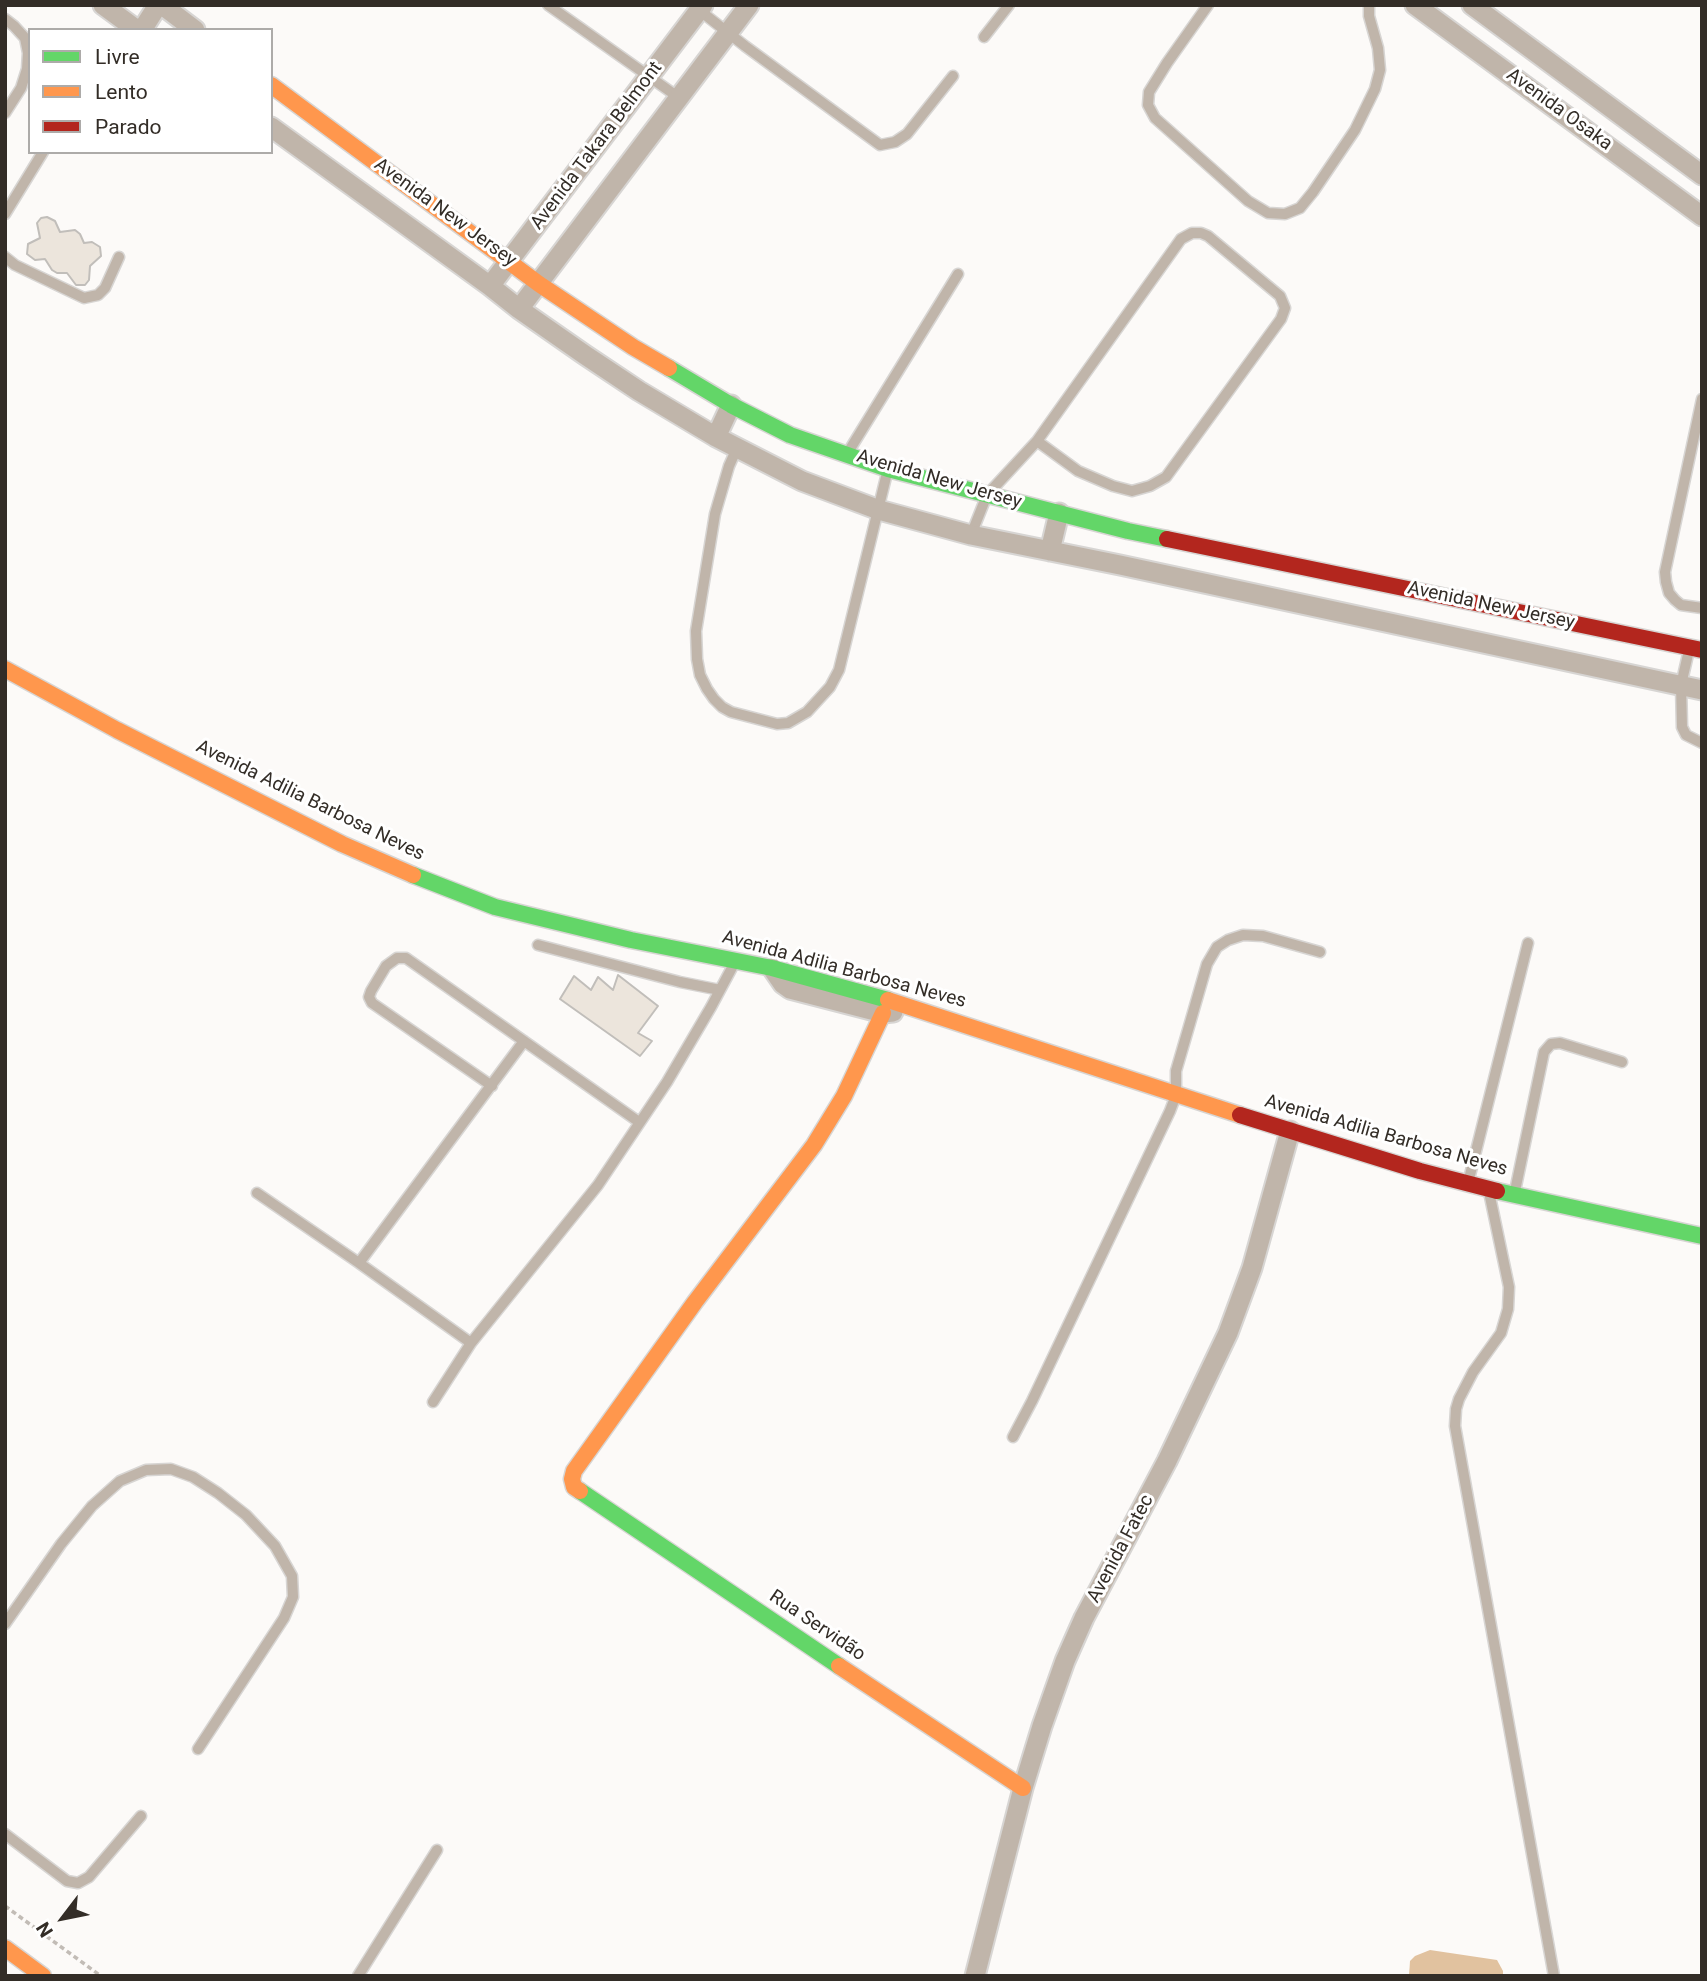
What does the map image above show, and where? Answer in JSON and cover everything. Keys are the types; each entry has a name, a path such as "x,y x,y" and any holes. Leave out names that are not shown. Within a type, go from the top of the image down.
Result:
{"street":[{"path":"103,5 127,27"},
{"path":"143,28 160,5 192,28"},
{"name":"Avenida Takara Belmont","path":"519,309 749,5"},
{"name":"Avenida Osaka","path":"1415,5 1702,216"},
{"name":"Avenida Osaka","path":"1472,5 1702,175"},
{"name":"Avenida Takara Belmont","path":"490,286 701,8"},
{"name":"Avenida New Jersey","path":"273,86 539,284 633,347 731,405 790,435 888,470 1128,531 1696,648"},
{"path":"1590,134 1609,106"},
{"name":"Avenida New Jersey","path":"273,128 519,309 639,391 716,437 802,481 878,510 971,535 1702,690"},
{"path":"1637,167 1655,141"},
{"path":"716,437 731,405"},
{"path":"1050,551 1059,513"},
{"path":"1120,565 1128,531"},
{"name":"Avenida Adilia Barbosa Neves","path":"5,669 117,730 342,844 419,878 495,907 631,940 772,968 906,1005 1176,1095 1420,1171 1514,1195 1702,1236"},
{"path":"772,968 790,989 883,1013 906,1005"},
{"name":"Rua Servidão","path":"883,1013 844,1096 814,1145 695,1302 574,1471 572,1479 575,1487 588,1497 687,1565 1023,1788"},
{"name":"Avenida Fatec","path":"975,1976 1023,1788 1065,1661 1084,1618 1167,1461 1228,1334 1252,1268 1290,1131"},
{"path":"5,1948 43,1976"}],"lane":[{"path":"548,5 678,97"},
{"path":"984,37 1009,5"},
{"path":"1208,5 1149,92 1149,105 1155,118 1248,201 1268,213 1285,215 1300,208 1313,192 1355,130 1375,89 1380,70 1369,5"},
{"path":"701,8 728,33 880,145 895,142 907,134 953,76"},
{"path":"5,19 24,38 28,53 27,69 21,88 5,113"},
{"path":"5,214 42,154"},
{"path":"971,535 988,495 1037,441 1181,239 1192,233 1208,236 1280,296 1285,308 1281,319 1166,477 1150,486 1132,491 1078,471 1037,441"},
{"path":"5,257 15,265 84,298 98,295 105,288 119,257"},
{"path":"847,454 958,274"},
{"path":"1702,399 1665,572 1666,582 1675,600 1681,605 1702,608"},
{"path":"737,448 715,514 696,631 700,675 714,699 731,712 777,724 788,723 807,712 830,687 844,653 888,470"},
{"path":"1696,648 1681,685 1682,727 1686,735 1702,743"},
{"path":"1013,1437 1170,1111 1176,1095 1176,1071 1207,964 1217,947 1243,935 1263,936 1320,952"},
{"path":"1468,1183 1528,943"},
{"path":"538,945 720,990"},
{"path":"492,1086 372,1003 369,997 371,991 386,966 397,958 406,958 639,1122"},
{"path":"433,1402 471,1343 598,1185 667,1082 736,959"},
{"path":"359,1263 524,1041"},
{"path":"1514,1195 1544,1052 1551,1044 1560,1043 1622,1062"},
{"path":"1488,1188 1509,1287 1508,1309 1501,1333 1472,1373 1459,1399 1455,1426 1554,1976"},
{"path":"257,1193 471,1343"},
{"path":"5,1624 61,1544 92,1506 120,1481 146,1470 171,1469 193,1477 210,1488 247,1515 275,1546 292,1576 293,1597 284,1618 198,1749"},
{"path":"5,1834 67,1881 78,1883 89,1877 141,1815"},
{"path":"358,1976 438,1850"}],"path":[{"path":"5,1906 101,1976"}],"shaded area":[{"path":"1430,1950 1497,1960 1503,1976 1409,1976 1410,1961"}],"building":[{"path":"47,217 55,221 60,232 75,230 84,243 92,242 100,247 101,256 90,266 89,280 85,285 76,285 67,273 52,270 45,259 35,260 27,254 28,244 40,238 37,223 41,218"},
{"path":"618,975 658,1006 638,1033 652,1041 640,1056 560,999 574,976 591,990 598,977 613,990"}],"traffic: fast":[{"path":"669,368 731,405 790,435 888,469 1167,539"},
{"path":"413,875 495,907 631,940 772,968 888,1000"},
{"path":"1497,1191 1702,1236"},
{"path":"580,1491 839,1666"}],"traffic: slow":[{"path":"273,86 539,284 669,368"},
{"path":"5,669 117,730 342,844 413,875"},
{"path":"888,1000 1240,1115"},
{"path":"580,1491 574,1487 574,1471 695,1302 814,1145 844,1096 883,1013"},
{"path":"839,1666 1023,1788"},
{"path":"5,1948 43,1976"}],"traffic: jam":[{"path":"1167,539 1702,650"},
{"path":"1240,1115 1420,1171 1497,1191"}]}
